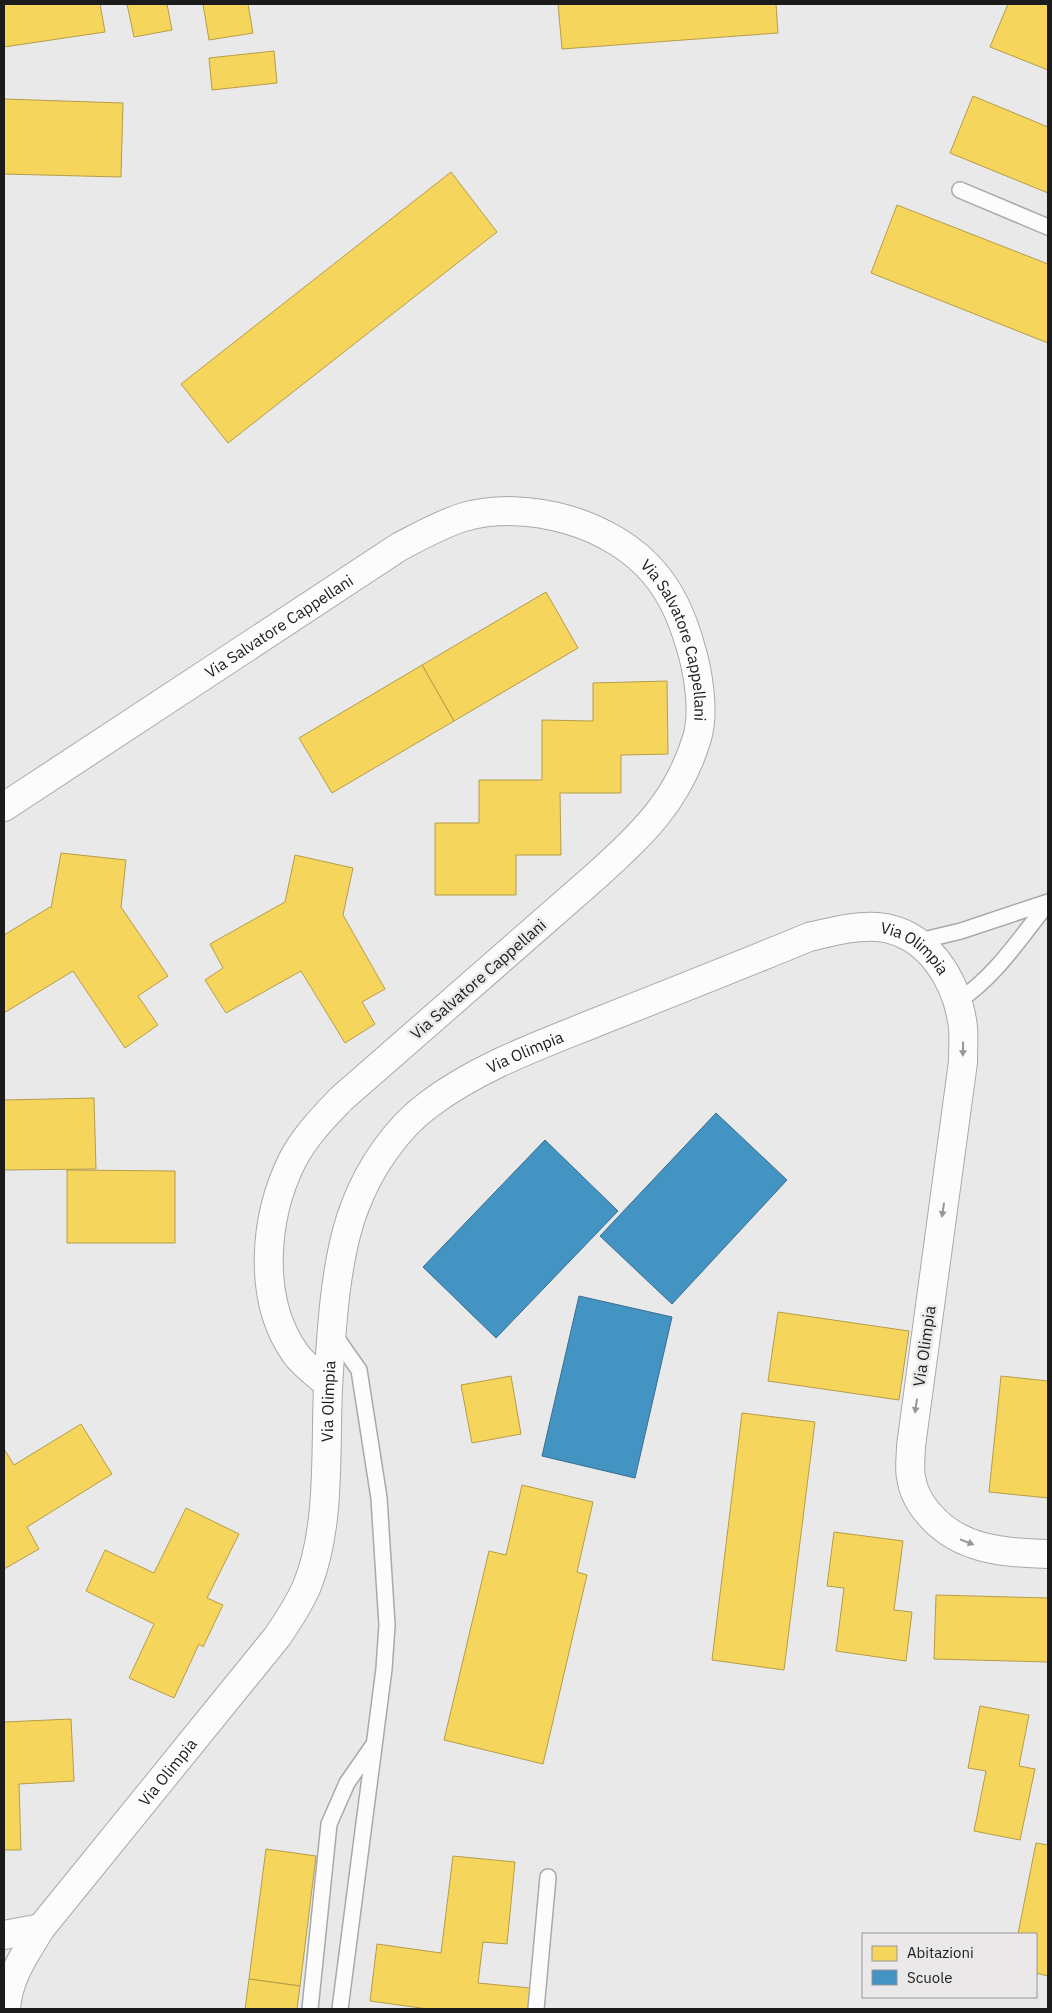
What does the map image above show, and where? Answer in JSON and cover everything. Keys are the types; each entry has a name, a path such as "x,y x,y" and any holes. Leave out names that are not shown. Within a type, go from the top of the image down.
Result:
{"street":[{"name":"Via Salvatore Cappellani","path":"4,807 400,548 432,529 465,517 504,510 536,513 570,521 595,531 632,553 655,574 672,601 686,631 697,666 700,698 698,736 685,770 664,807 635,840 596,876 341,1099 316,1125 293,1160 276,1198 269,1240 270,1278 278,1326 296,1355 328,1384"},
{"name":"Via Olimpia","path":"6,2009 7,1992 17,1967 40,1928 277,1637 307,1586 316,1559 326,1488 328,1384 332,1332 344,1240 356,1203 374,1167 401,1131 427,1106 456,1086 526,1051 809,937 845,929 877,927 903,933 928,950 946,972 958,1000 963,1028 963,1062 911,1446 910,1477 919,1503 936,1522 956,1538 980,1547 1009,1553 1048,1554"},
{"path":"4,1935 40,1928"}],"lane":[{"path":"960,190 1048,227"},
{"path":"916,942 961,931 1048,902"},
{"path":"958,1000 974,990 999,964 1048,902"},
{"path":"332,1332 359,1370 379,1498 387,1625 374,1744 340,2009"},
{"path":"310,2009 329,1824 347,1784 374,1744"},
{"path":"536,2009 548,1877"}],"building: Abitazioni":[{"path":"4,4 100,4 105,32 4,47"},
{"path":"127,4 167,4 172,30 134,37"},
{"path":"203,4 248,4 253,33 209,40"},
{"path":"558,4 776,4 778,33 562,49"},
{"path":"1008,4 1048,4 1048,70 990,47"},
{"path":"274,51 277,83 212,90 209,58"},
{"path":"973,96 1048,127 1048,193 950,153"},
{"path":"4,99 123,103 121,177 4,174"},
{"path":"451,172 497,232 228,443 181,384"},
{"path":"897,205 1048,264 1048,343 871,273"},
{"path":"546,592 578,648 454,721 422,665"},
{"path":"422,665 454,721 332,793 299,738"},
{"path":"667,681 668,754 621,755 621,793 560,793 561,855 516,855 516,895 435,895 435,823 479,823 479,780 542,780 542,720 593,721 593,683"},
{"path":"61,853 126,860 121,907 168,976 138,996 158,1025 125,1048 73,971 4,1013 4,935 51,908"},
{"path":"295,855 353,868 343,915 385,989 362,1002 375,1024 345,1043 301,971 226,1013 205,980 223,968 210,944 285,902"},
{"path":"94,1098 96,1169 4,1170 4,1100"},
{"path":"67,1170 175,1171 175,1243 67,1243"},
{"path":"778,1312 909,1331 899,1400 768,1381"},
{"path":"511,1376 521,1434 472,1443 461,1385"},
{"path":"1001,1376 1048,1381 1048,1498 989,1492"},
{"path":"742,1413 815,1422 784,1670 712,1660"},
{"path":"81,1424 112,1474 27,1527 39,1549 4,1569 4,1449 14,1465"},
{"path":"522,1485 593,1502 577,1572 587,1575 543,1764 444,1740 489,1551 506,1555"},
{"path":"186,1508 239,1534 207,1598 223,1605 203,1647 199,1644 174,1698 129,1678 154,1624 86,1591 105,1550 154,1573"},
{"path":"834,1532 903,1541 894,1610 912,1612 906,1661 836,1651 844,1588 827,1586"},
{"path":"936,1595 1048,1598 1048,1662 934,1659"},
{"path":"980,1706 1029,1715 1019,1766 1035,1769 1020,1840 974,1831 986,1771 968,1768"},
{"path":"71,1719 74,1781 19,1784 21,1850 4,1850 4,1722"},
{"path":"1036,1843 1048,1845 1048,1976 1037,1973 1037,1933 1018,1933"},
{"path":"266,1849 316,1856 300,1986 249,1979"},
{"path":"453,1856 515,1862 507,1944 483,1942 478,1983 530,1988 528,2009 428,2009 370,2001 377,1944 441,1953"},
{"path":"249,1979 300,1986 297,2009 245,2009"}],"building: Scuole":[{"path":"716,1113 787,1180 672,1304 600,1236"},
{"path":"545,1140 618,1211 496,1338 423,1267"},
{"path":"579,1296 672,1317 635,1478 542,1456"}]}
